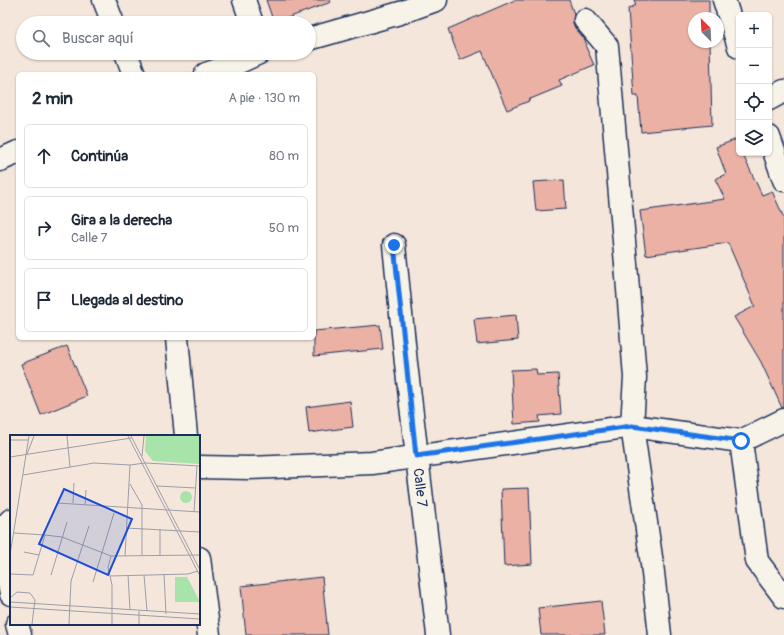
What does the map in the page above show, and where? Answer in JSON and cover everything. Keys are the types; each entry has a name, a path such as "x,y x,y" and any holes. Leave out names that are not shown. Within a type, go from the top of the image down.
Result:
{"street":[{"path":"104,0 110,16"},
{"path":"244,0 250,16"},
{"path":"316,37 400,13 436,0"},
{"path":"724,0 736,37"},
{"path":"584,20 607,46 635,377 632,426 652,564 660,635"},
{"path":"129,60 133,72"},
{"path":"212,72 244,60"},
{"path":"772,97 784,91"},
{"path":"772,146 784,180"},
{"path":"0,160 16,153"},
{"name":"Calle 7","path":"394,245 416,456 438,635"},
{"path":"177,340 186,435"},
{"path":"200,467 249,468 372,463 632,426 741,441 784,420"},
{"path":"741,441 757,561 784,597"},
{"path":"10,520 1,531 2,549 10,589"},
{"path":"200,566 209,635"},
{"path":"17,625 20,635"}],"building":[{"path":"266,0 330,0 331,2 293,16 272,16"},
{"path":"515,0 569,0 574,14 573,23 575,28 584,38 587,45 585,45 594,65 559,80 562,86 507,110 482,51 460,60 448,29"},
{"path":"634,0 709,0 709,12 688,12 688,48 710,48 712,125 641,132 638,96 634,96 628,9 636,5"},
{"path":"736,139 736,156 743,156 762,195 772,191 784,218 784,408 782,408 761,362 734,317 755,306 728,243 646,255 640,211 725,199 715,179 726,174 716,147"},
{"path":"564,180 566,209 536,211 533,182"},
{"path":"516,315 518,340 477,344 474,319"},
{"path":"380,325 383,349 314,356 314,340 316,340 316,331"},
{"path":"67,346 87,396 41,415 21,364"},
{"path":"536,369 537,375 558,374 561,414 539,416 540,422 514,424 511,370"},
{"path":"350,401 353,427 309,433 306,407"},
{"path":"529,488 532,564 504,566 501,489"},
{"path":"322,577 328,635 246,635 241,586"},
{"path":"601,601 605,635 541,635 538,608"}],"route":[{"path":"394,245 416,456 632,426 741,441"}]}
